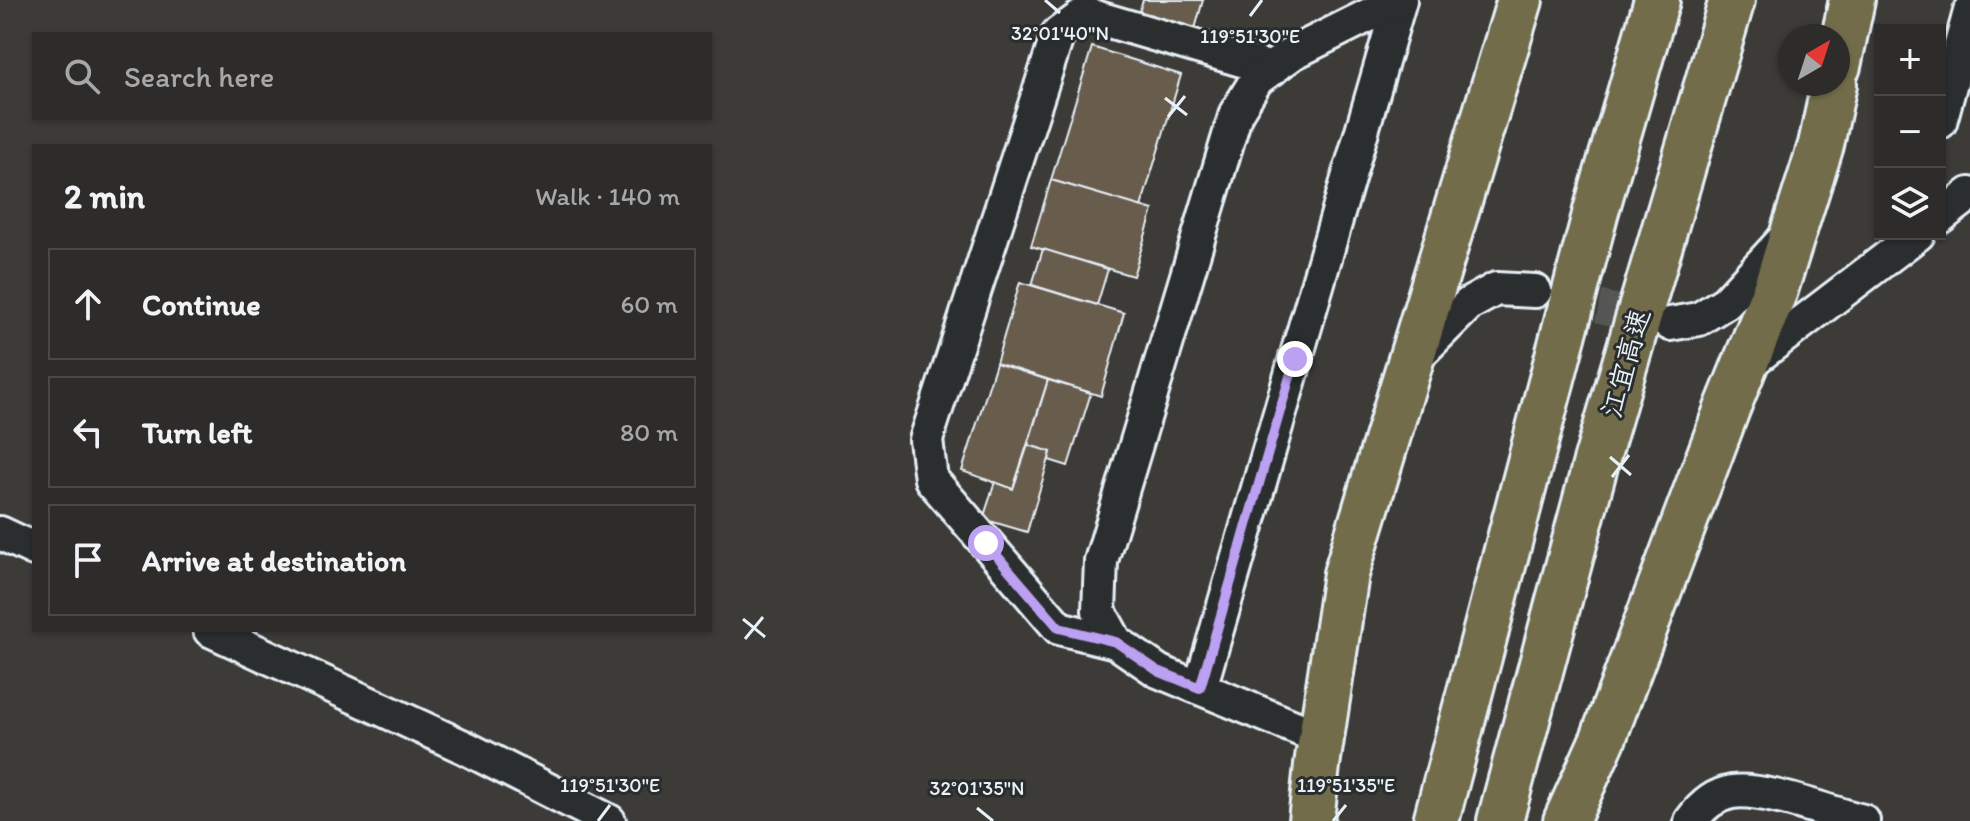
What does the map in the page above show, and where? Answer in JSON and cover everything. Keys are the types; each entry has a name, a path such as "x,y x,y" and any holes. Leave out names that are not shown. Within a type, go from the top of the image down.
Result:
{"highway":[{"path":"1311,821 1346,574 1520,0"},
{"path":"1436,821 1596,211 1657,0"},
{"name":"江宜高速","path":"1500,821 1596,462 1732,0"},
{"path":"1847,24 1852,0"},
{"path":"1566,821 1603,739 1775,290 1821,145 1831,96"}],"street":[{"path":"1116,642 1099,611 1101,561 1236,113 1257,79 1293,53 1399,0"},
{"path":"1200,688 1399,0"},
{"path":"1946,100 1970,12"},
{"path":"1272,69 1085,14 1058,34 926,440 931,479 1059,628 1116,642 1158,671 1321,738"},
{"path":"1670,324 1699,319 1726,302 1795,227"},
{"path":"1744,367 1907,240"},
{"path":"1410,363 1469,304 1496,289 1535,291"},
{"path":"0,533 32,548"},
{"path":"214,632 466,748 609,821"},
{"path":"1691,821 1700,809 1715,798 1734,792 1765,795 1863,821"}],"building":[{"path":"1143,0 1203,0 1195,29 1139,12"},
{"path":"1092,47 1181,75 1141,207 1051,180"},
{"path":"1051,180 1153,210 1133,276 1031,246"},
{"path":"1043,249 1108,269 1097,305 1032,285"},
{"path":"1020,282 1124,313 1101,396 996,363"},
{"path":"996,363 1048,380 1013,489 962,471"},
{"path":"1048,380 1091,393 1068,466 1049,460 1051,452 1028,445"},
{"path":"1028,445 1051,452 1027,532 983,519 995,482 1013,489"}],"tunnel":[{"path":"1552,295 1659,321"}],"route":[{"path":"986,543 1059,628 1116,642 1158,671 1200,688 1295,359"}]}
